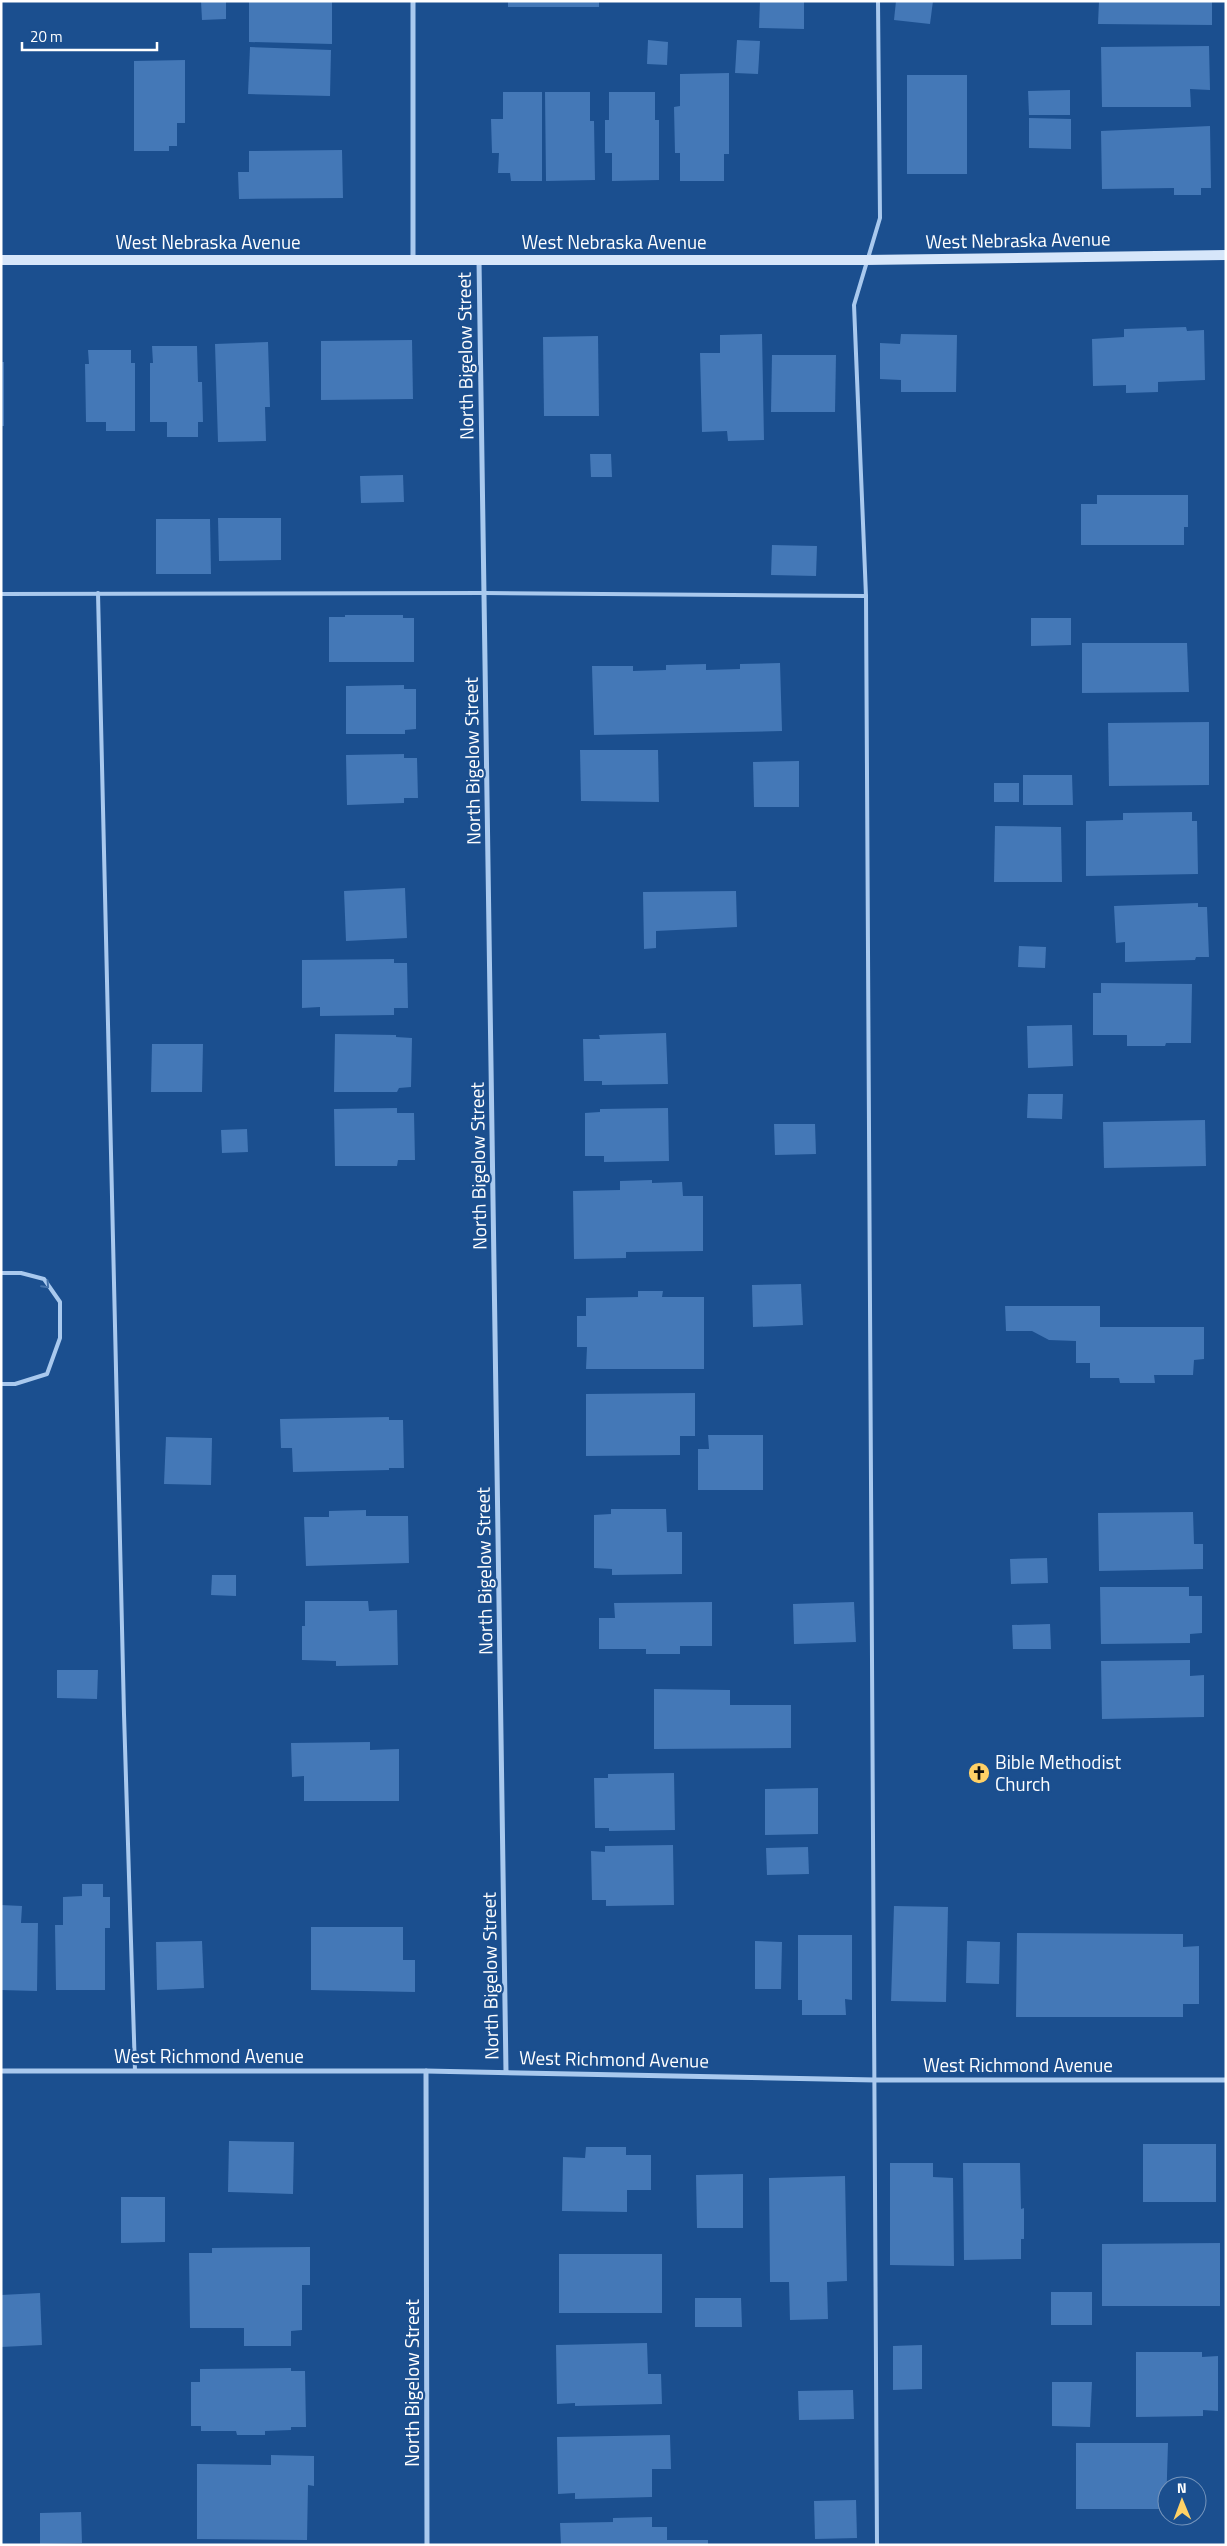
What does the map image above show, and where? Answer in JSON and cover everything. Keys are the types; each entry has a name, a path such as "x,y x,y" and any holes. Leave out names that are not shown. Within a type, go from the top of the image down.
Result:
{"street":[{"path":"413,1 413,259"},
{"name":"West Nebraska Avenue","path":"1,260 866,260 1226,255"},
{"name":"North Bigelow Street","path":"479,260 506,2072"},
{"name":"West Richmond Avenue","path":"1,2071 426,2071 875,2080 1226,2080"},
{"name":"North Bigelow Street","path":"426,2071 427,2545"}],"lane":[{"path":"877,2545 866,596 854,305 880,218 878,1"},
{"path":"1,594 484,593 866,596"},
{"path":"98,594 124,1694 135,2071"},
{"path":"1,1273 21,1273 44,1279 60,1302 60,1338 46,1374 15,1384 1,1384"}],"building":[{"path":"201,1 226,1 226,19 202,20"},
{"path":"249,1 332,1 332,44 249,42"},
{"path":"508,1 599,1 599,7 508,7"},
{"path":"760,1 804,1 804,29 759,28"},
{"path":"896,1 933,1 930,24 894,20"},
{"path":"1099,1 1212,1 1212,25 1098,24"},
{"path":"648,40 668,42 667,65 647,64"},
{"path":"737,40 760,41 758,74 735,73"},
{"path":"1209,46 1210,90 1190,89 1191,107 1102,107 1101,47"},
{"path":"250,47 331,50 330,96 248,94"},
{"path":"185,60 185,123 177,123 177,146 169,146 169,151 134,151 134,61"},
{"path":"729,73 729,154 724,154 724,181 680,181 680,153 675,153 674,107 680,106 680,74"},
{"path":"907,75 967,75 967,174 907,174"},
{"path":"1070,90 1070,115 1029,115 1028,91"},
{"path":"503,92 542,92 542,181 511,181 510,173 498,173 499,153 492,153 491,119 503,119"},
{"path":"545,92 590,92 590,121 594,121 595,180 546,181"},
{"path":"609,92 655,92 655,120 659,120 659,180 612,181 612,153 605,153 605,120 609,120"},
{"path":"1029,118 1071,119 1071,149 1029,148"},
{"path":"1210,126 1211,188 1201,188 1201,195 1174,195 1174,188 1102,189 1101,131"},
{"path":"342,150 343,198 239,199 238,172 249,172 249,151"},
{"path":"1186,327 1187,331 1204,330 1205,380 1158,382 1158,392 1126,393 1126,385 1093,386 1092,339 1124,337 1124,329"},
{"path":"762,334 764,440 728,441 727,431 702,432 700,353 720,353 720,335"},
{"path":"901,334 957,335 956,392 901,392 901,380 880,379 880,343 900,344"},
{"path":"598,336 599,416 544,416 543,337"},
{"path":"412,340 413,399 321,400 321,341"},
{"path":"268,342 270,407 265,407 266,441 218,442 215,344"},
{"path":"152,346 197,346 198,382 202,382 203,422 198,422 198,437 167,437 167,422 150,422 150,363 153,363"},
{"path":"88,350 131,350 131,363 135,363 135,431 106,431 106,422 86,422 85,364 89,364"},
{"path":"772,355 836,355 835,412 771,412"},
{"path":"1,362 4,362 4,426 1,426"},
{"path":"590,454 611,454 612,477 591,477"},
{"path":"403,475 404,502 361,503 360,476"},
{"path":"1097,495 1188,495 1188,527 1184,527 1184,545 1081,545 1081,504 1097,504"},
{"path":"218,518 281,518 281,560 219,561"},
{"path":"156,519 210,519 211,574 156,574"},
{"path":"772,545 817,546 816,576 771,575"},
{"path":"345,615 403,615 403,618 414,618 414,662 329,662 329,617 345,617"},
{"path":"1031,618 1071,618 1071,645 1031,646"},
{"path":"1082,643 1187,643 1189,692 1082,693"},
{"path":"780,663 782,731 594,735 592,666 633,666 633,671 666,670 666,665 706,664 706,670 740,669 740,664"},
{"path":"404,685 404,689 416,689 416,729 405,730 405,734 346,734 346,686"},
{"path":"1209,722 1209,785 1109,786 1108,723"},
{"path":"580,750 658,750 659,802 581,801"},
{"path":"404,754 404,758 417,758 418,798 404,798 404,803 347,805 346,755"},
{"path":"799,761 799,807 754,807 753,762"},
{"path":"1023,775 1072,775 1073,805 1023,805"},
{"path":"994,783 1019,783 1019,802 994,802"},
{"path":"1192,812 1192,821 1197,821 1198,874 1086,876 1086,821 1123,820 1123,813"},
{"path":"995,826 1061,827 1062,882 994,882"},
{"path":"405,888 407,938 346,941 344,891"},
{"path":"736,891 737,927 656,931 656,948 644,949 643,892"},
{"path":"1198,903 1198,907 1207,907 1209,957 1196,957 1195,960 1125,962 1125,942 1116,943 1114,906"},
{"path":"1019,946 1046,947 1045,968 1018,967"},
{"path":"394,959 394,963 407,963 408,1008 394,1008 394,1015 320,1016 320,1007 302,1008 302,960"},
{"path":"1101,983 1192,984 1191,1043 1166,1043 1165,1046 1127,1046 1127,1035 1093,1035 1093,993 1101,993"},
{"path":"1072,1025 1073,1066 1028,1068 1027,1026"},
{"path":"666,1033 668,1084 602,1085 602,1081 584,1081 583,1039 600,1039 599,1035"},
{"path":"335,1034 396,1035 396,1037 412,1038 411,1087 399,1088 397,1092 334,1092"},
{"path":"152,1044 203,1044 202,1092 151,1092"},
{"path":"1028,1094 1063,1094 1062,1119 1027,1118"},
{"path":"397,1108 397,1113 414,1113 415,1160 398,1160 397,1166 335,1166 334,1109"},
{"path":"668,1108 669,1161 604,1162 604,1156 585,1156 585,1113 600,1112 600,1109"},
{"path":"1205,1120 1206,1166 1104,1168 1103,1122"},
{"path":"774,1124 815,1124 816,1154 775,1155"},
{"path":"247,1129 248,1152 222,1153 221,1130"},
{"path":"652,1180 652,1183 682,1182 683,1196 703,1196 703,1251 626,1252 626,1258 574,1259 573,1191 620,1190 620,1181"},
{"path":"801,1284 803,1325 753,1327 752,1285"},
{"path":"638,1291 663,1291 662,1297 704,1297 704,1369 586,1369 587,1347 577,1347 577,1316 586,1316 586,1298 638,1297"},
{"path":"1005,1306 1100,1306 1100,1327 1204,1327 1204,1359 1194,1360 1193,1375 1154,1375 1155,1383 1120,1383 1119,1378 1090,1378 1090,1363 1076,1363 1076,1341 1049,1340 1032,1331 1006,1331"},
{"path":"695,1393 695,1436 680,1436 680,1455 586,1456 586,1394"},
{"path":"389,1417 389,1420 403,1420 404,1468 293,1472 292,1448 281,1448 280,1419"},
{"path":"708,1435 763,1435 763,1490 698,1490 698,1449 709,1449"},
{"path":"166,1437 212,1438 211,1485 164,1484"},
{"path":"611,1509 666,1509 667,1532 682,1532 682,1574 612,1575 612,1569 594,1568 594,1515 611,1514"},
{"path":"366,1510 366,1516 408,1516 409,1563 306,1566 304,1517 329,1517 329,1511"},
{"path":"1193,1512 1194,1544 1203,1544 1203,1569 1099,1571 1098,1513"},
{"path":"1047,1558 1048,1583 1011,1584 1010,1559"},
{"path":"212,1575 236,1575 236,1596 211,1595"},
{"path":"1100,1587 1189,1587 1189,1596 1202,1596 1202,1633 1190,1634 1190,1643 1101,1644"},
{"path":"305,1601 368,1601 369,1611 397,1610 398,1665 336,1666 336,1661 302,1660 302,1626 305,1626"},
{"path":"712,1602 712,1646 680,1646 680,1654 646,1654 646,1649 599,1649 599,1618 615,1618 614,1603"},
{"path":"854,1602 856,1642 794,1644 793,1604"},
{"path":"1050,1624 1051,1649 1013,1649 1012,1625"},
{"path":"1190,1660 1190,1676 1204,1675 1204,1717 1102,1719 1101,1661"},
{"path":"57,1670 98,1670 97,1699 57,1698"},
{"path":"654,1689 730,1690 730,1705 791,1705 791,1748 654,1749"},
{"path":"370,1742 370,1750 399,1749 399,1801 304,1801 304,1776 292,1777 291,1743"},
{"path":"674,1773 675,1830 609,1831 609,1828 595,1828 594,1778 608,1778 608,1774"},
{"path":"818,1788 818,1834 765,1835 765,1789"},
{"path":"673,1845 674,1905 606,1906 606,1900 592,1900 591,1851 605,1852 605,1846"},
{"path":"808,1847 809,1874 767,1875 766,1848"},
{"path":"82,1884 103,1884 103,1897 110,1897 110,1928 105,1928 105,1990 56,1990 55,1925 63,1925 63,1897 82,1896"},
{"path":"1,1905 22,1906 21,1923 38,1923 37,1991 1,1990"},
{"path":"894,1906 948,1907 946,2002 891,2001"},
{"path":"311,1927 403,1927 403,1960 415,1960 415,1992 311,1990"},
{"path":"1017,1933 1183,1934 1183,1947 1199,1946 1199,2004 1183,2004 1183,2017 1016,2017"},
{"path":"798,1935 852,1935 852,2000 845,1999 846,2015 802,2015 802,2000 798,2000"},
{"path":"202,1941 204,1988 157,1990 156,1942"},
{"path":"755,1941 782,1942 781,1989 755,1989"},
{"path":"967,1941 1000,1942 999,1984 966,1983"},
{"path":"229,2141 294,2142 293,2194 228,2192"},
{"path":"1143,2144 1216,2144 1216,2202 1143,2202"},
{"path":"586,2147 626,2147 626,2155 651,2155 651,2190 627,2190 627,2212 562,2211 563,2157 585,2158"},
{"path":"890,2163 933,2163 933,2177 953,2178 954,2266 890,2265"},
{"path":"963,2163 1020,2163 1021,2209 1024,2208 1024,2239 1021,2239 1021,2259 964,2260"},
{"path":"743,2174 743,2228 697,2228 696,2175"},
{"path":"845,2176 847,2281 827,2282 828,2319 790,2320 789,2282 770,2282 769,2178"},
{"path":"121,2197 165,2197 165,2242 121,2243"},
{"path":"1220,2243 1220,2306 1102,2306 1102,2244"},
{"path":"310,2247 310,2285 302,2285 302,2330 291,2331 291,2346 244,2346 244,2328 190,2328 189,2253 212,2253 212,2248"},
{"path":"559,2254 662,2254 662,2313 559,2313"},
{"path":"1051,2292 1092,2292 1092,2325 1051,2325"},
{"path":"40,2293 42,2345 1,2347 1,2295"},
{"path":"695,2298 741,2298 742,2327 695,2327"},
{"path":"647,2343 648,2374 661,2374 662,2404 575,2406 575,2403 557,2404 556,2345"},
{"path":"922,2345 922,2389 893,2390 893,2346"},
{"path":"1136,2352 1202,2352 1202,2357 1218,2356 1218,2411 1203,2410 1203,2416 1136,2417"},
{"path":"291,2368 291,2371 305,2371 306,2427 291,2427 291,2430 265,2431 265,2435 237,2435 236,2431 201,2431 201,2426 191,2426 191,2382 200,2382 200,2369"},
{"path":"1052,2382 1092,2382 1090,2427 1052,2426"},
{"path":"853,2390 854,2419 799,2420 798,2391"},
{"path":"670,2435 671,2469 652,2469 652,2497 575,2499 575,2493 558,2494 557,2437"},
{"path":"1076,2443 1168,2443 1167,2476 1157,2476 1157,2509 1076,2509"},
{"path":"271,2455 314,2456 314,2486 308,2485 307,2540 197,2539 197,2464 271,2465"},
{"path":"856,2500 857,2538 815,2539 814,2501"},
{"path":"81,2512 82,2543 40,2544 40,2513"},
{"path":"652,2517 652,2527 667,2527 667,2540 708,2540 708,2545 561,2545 560,2523 613,2522 613,2518"}],"place":[{"name":"Bible Methodist Church","path":"979,1773"}]}
